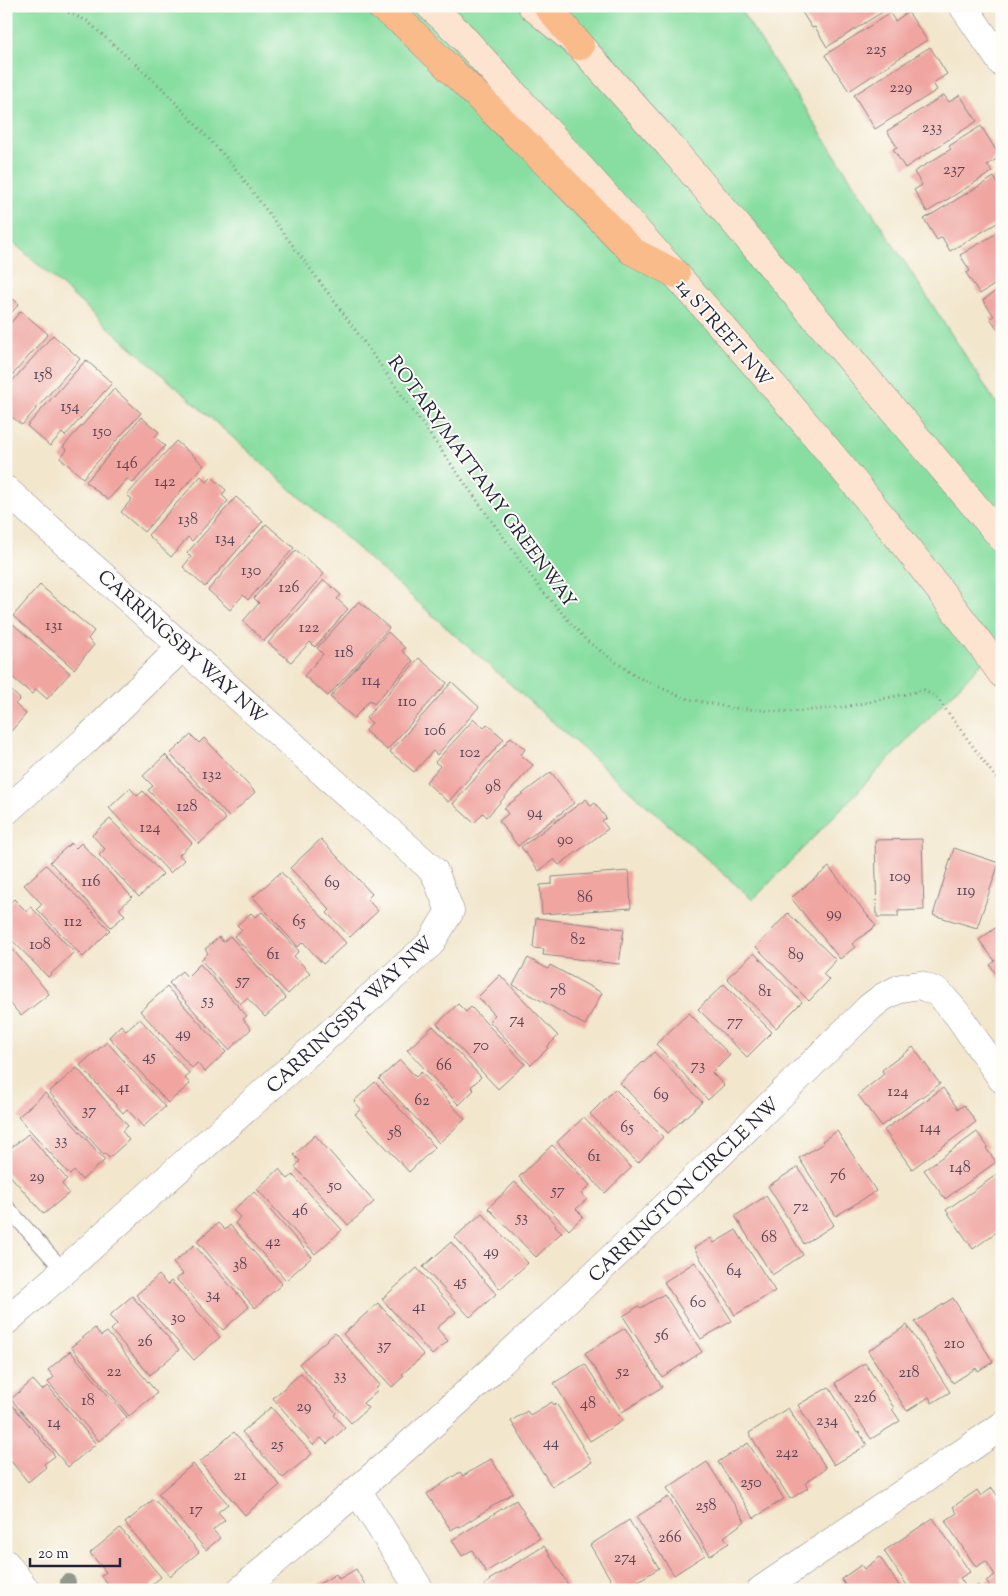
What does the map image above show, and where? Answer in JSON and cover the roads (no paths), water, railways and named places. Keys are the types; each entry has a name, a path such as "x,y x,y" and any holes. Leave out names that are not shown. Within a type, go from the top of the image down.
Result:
{"highway":[{"path":"380,6 404,24 552,169 632,251 676,274"},
{"path":"547,6 580,46"}],"main road":[{"name":"14 STREET NW","path":"430,6 458,32 676,274 849,475 965,623 1002,674"},
{"path":"532,6 580,46 669,145 1002,538"}],"street":[{"path":"963,6 1002,63"},
{"name":"CARRINGSBY WAY NW","path":"6,490 434,871 450,911 430,944 64,1272 6,1321"},
{"path":"6,810 85,741 183,646"},
{"name":"CARRINGTON CIRCLE NW","path":"241,1590 511,1353 870,1007 883,997 901,988 920,985 939,992 958,1014 1002,1079"},
{"path":"761,1590 1002,1426"},
{"path":"357,1490 420,1590"},
{"path":"6,1564 26,1590"}],"lane":[{"path":"6,1206 64,1272"}]}
